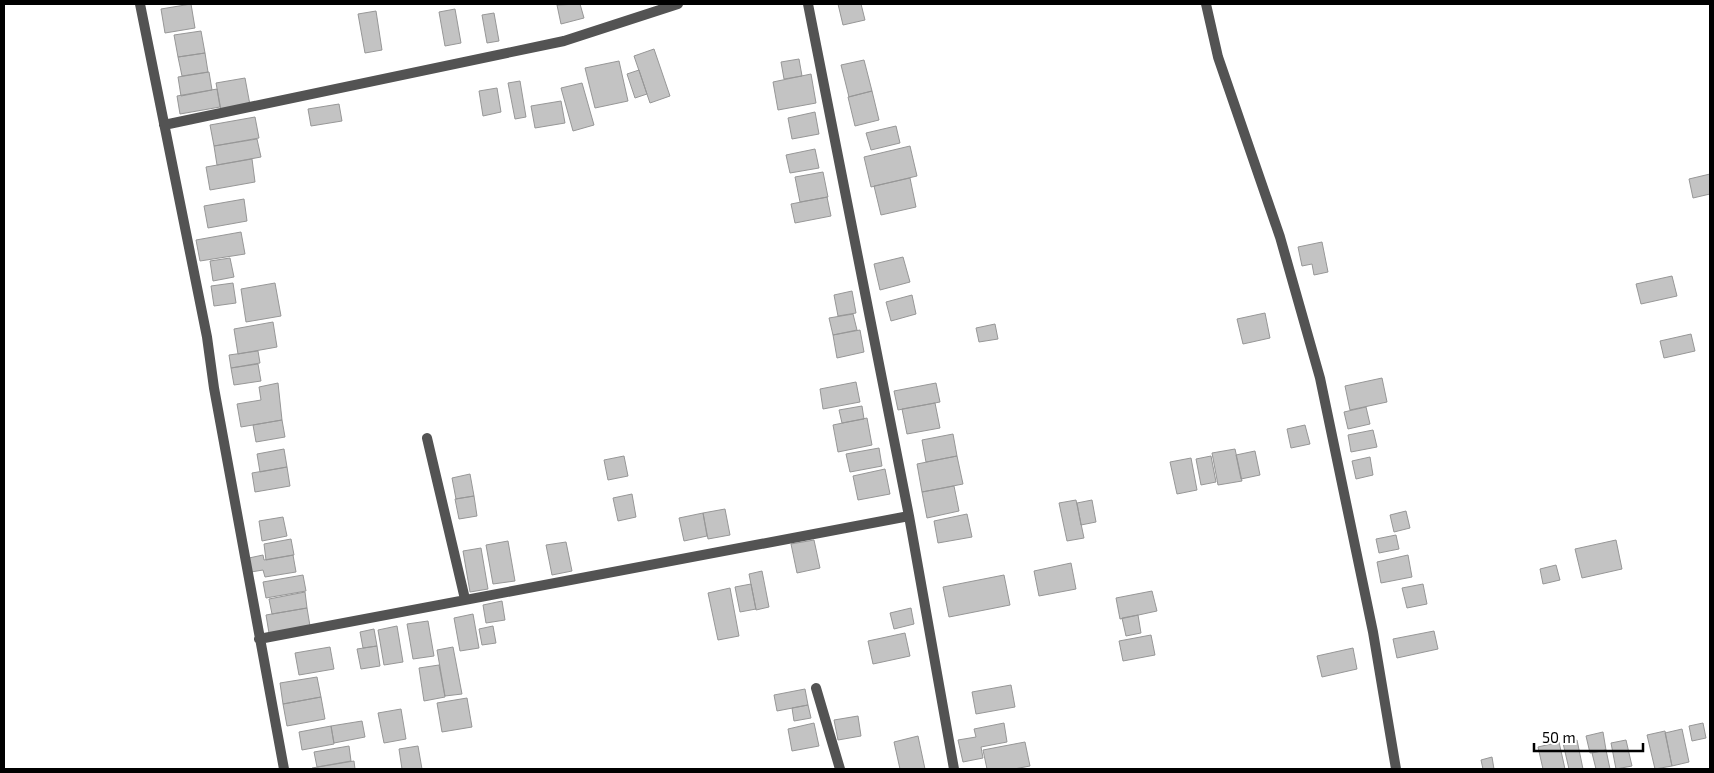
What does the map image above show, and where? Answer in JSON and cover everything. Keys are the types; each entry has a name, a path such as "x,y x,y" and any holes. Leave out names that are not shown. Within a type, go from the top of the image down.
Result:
{"street":[{"path":"140,4 207,337 214,388 284,769"},
{"path":"164,125 564,41 678,4"},
{"path":"808,4 909,516 954,769"},
{"path":"1206,4 1218,57 1286,254 1320,378 1373,632 1396,769"},
{"path":"427,438 465,599"},
{"path":"259,639 909,516"},
{"path":"816,688 840,769"}],"building":[{"path":"191,4 195,28 165,33 161,9"},
{"path":"580,4 584,18 561,24 557,5"},
{"path":"838,4 861,4 865,20 843,25"},
{"path":"455,9 461,43 445,46 439,12"},
{"path":"376,11 382,50 365,53 358,14"},
{"path":"494,13 499,41 487,43 482,15"},
{"path":"201,31 205,53 178,57 174,35"},
{"path":"654,49 670,96 650,103 634,56"},
{"path":"205,53 208,72 182,76 178,57"},
{"path":"799,59 802,76 784,79 781,62"},
{"path":"864,60 872,91 849,97 841,65"},
{"path":"619,61 628,101 595,108 585,68"},
{"path":"639,70 647,94 635,98 627,74"},
{"path":"209,72 212,90 181,96 178,77"},
{"path":"811,74 816,103 778,110 773,82"},
{"path":"245,78 250,105 221,110 216,83"},
{"path":"520,81 526,117 515,119 508,83"},
{"path":"582,83 594,125 573,131 561,88"},
{"path":"497,88 501,112 483,116 479,91"},
{"path":"217,89 220,107 180,114 177,96"},
{"path":"872,91 879,120 855,126 848,97"},
{"path":"561,101 565,123 535,128 531,106"},
{"path":"339,104 342,121 311,126 308,109"},
{"path":"815,112 819,134 792,139 788,118"},
{"path":"255,117 259,138 214,146 210,125"},
{"path":"896,126 900,143 871,150 866,133"},
{"path":"257,139 261,157 217,165 214,146"},
{"path":"910,146 917,176 871,187 864,157"},
{"path":"815,149 819,168 790,173 786,155"},
{"path":"252,159 255,182 210,190 206,167"},
{"path":"823,172 828,197 800,202 795,177"},
{"path":"1710,174 1710,194 1693,198 1689,179"},
{"path":"910,178 916,207 881,215 874,186"},
{"path":"827,197 831,216 795,223 791,204"},
{"path":"244,199 247,221 208,228 204,206"},
{"path":"241,232 245,254 200,261 196,240"},
{"path":"1322,242 1328,272 1314,275 1312,264 1302,266 1298,247"},
{"path":"903,257 910,282 880,290 874,264"},
{"path":"230,258 234,277 213,281 210,261"},
{"path":"1672,276 1677,296 1641,304 1636,284"},
{"path":"233,283 236,303 214,306 211,286"},
{"path":"275,283 281,316 246,322 241,289"},
{"path":"852,291 856,313 838,316 834,295"},
{"path":"912,295 916,314 891,321 886,302"},
{"path":"1265,313 1270,338 1243,344 1237,319"},
{"path":"853,314 857,330 833,335 829,318"},
{"path":"273,322 277,347 238,354 234,329"},
{"path":"995,324 998,339 979,342 976,328"},
{"path":"860,330 864,352 837,358 833,335"},
{"path":"1691,334 1695,351 1664,358 1660,341"},
{"path":"258,351 260,363 231,368 229,355"},
{"path":"258,364 261,381 234,385 231,368"},
{"path":"1382,378 1387,402 1350,410 1345,386"},
{"path":"856,382 860,402 823,409 820,389"},
{"path":"278,383 282,420 241,427 237,404 261,400 259,387"},
{"path":"936,383 940,402 898,410 894,391"},
{"path":"935,403 940,428 907,434 902,409"},
{"path":"862,406 864,419 842,423 839,410"},
{"path":"1366,407 1370,424 1348,429 1344,412"},
{"path":"867,418 872,445 838,452 833,425"},
{"path":"282,420 285,437 256,442 253,425"},
{"path":"1305,425 1310,444 1291,448 1287,429"},
{"path":"1373,430 1377,447 1351,452 1348,435"},
{"path":"953,434 957,456 926,462 922,440"},
{"path":"879,448 882,466 850,472 846,454"},
{"path":"284,449 287,467 260,472 257,454"},
{"path":"1235,449 1242,481 1218,485 1212,453"},
{"path":"1255,451 1260,475 1241,479 1236,455"},
{"path":"624,456 628,476 608,480 604,460"},
{"path":"957,456 963,484 922,492 917,464"},
{"path":"1211,456 1216,482 1201,485 1196,459"},
{"path":"1370,457 1373,475 1356,479 1352,461"},
{"path":"1191,458 1197,490 1177,494 1170,462"},
{"path":"287,467 290,486 255,492 252,473"},
{"path":"885,469 890,494 858,500 853,476"},
{"path":"470,474 474,496 456,499 452,478"},
{"path":"954,486 959,511 927,518 922,492"},
{"path":"632,494 636,517 618,521 613,498"},
{"path":"474,496 477,516 459,519 455,499"},
{"path":"1076,500 1084,538 1067,541 1059,503"},
{"path":"1092,500 1096,522 1081,525 1077,503"},
{"path":"725,509 730,535 708,539 703,513"},
{"path":"1406,511 1410,528 1394,532 1390,515"},
{"path":"703,513 707,536 684,541 679,518"},
{"path":"967,514 972,537 938,543 934,521"},
{"path":"283,517 287,536 262,541 259,521"},
{"path":"1396,535 1399,549 1379,553 1376,539"},
{"path":"291,539 294,555 266,560 264,544"},
{"path":"814,540 820,568 797,573 791,544"},
{"path":"1616,540 1622,569 1582,578 1575,549"},
{"path":"508,541 515,581 493,584 486,545"},
{"path":"566,542 572,571 552,575 546,545"},
{"path":"481,548 488,589 470,592 463,551"},
{"path":"263,555 264,560 293,555 296,572 265,577 263,570 251,572 249,558"},
{"path":"1408,555 1412,577 1381,583 1377,562"},
{"path":"1071,563 1076,589 1039,596 1034,571"},
{"path":"1556,565 1560,580 1543,584 1540,569"},
{"path":"762,571 769,607 756,610 749,574"},
{"path":"303,575 306,591 266,598 263,582"},
{"path":"1004,575 1010,605 949,617 943,587"},
{"path":"751,584 756,609 740,612 735,587"},
{"path":"1423,584 1427,604 1407,608 1402,588"},
{"path":"730,588 739,636 718,640 708,593"},
{"path":"1152,591 1157,611 1120,619 1116,598"},
{"path":"305,592 307,608 272,614 269,599"},
{"path":"502,601 505,620 486,623 483,605"},
{"path":"307,608 310,626 269,633 266,615"},
{"path":"911,608 914,624 894,629 890,613"},
{"path":"473,614 479,648 460,651 454,618"},
{"path":"1138,615 1141,633 1126,636 1122,618"},
{"path":"428,621 434,656 413,659 407,624"},
{"path":"397,626 403,662 384,665 378,630"},
{"path":"493,626 496,643 482,645 479,629"},
{"path":"374,629 377,646 363,648 360,632"},
{"path":"1434,631 1438,649 1397,658 1393,639"},
{"path":"905,633 910,656 873,664 868,641"},
{"path":"1151,635 1155,655 1123,661 1119,641"},
{"path":"377,646 380,666 361,669 357,649"},
{"path":"330,647 334,669 299,675 295,653"},
{"path":"453,647 462,694 445,696 437,650"},
{"path":"1353,648 1357,669 1322,677 1317,656"},
{"path":"439,665 445,697 424,701 419,668"},
{"path":"317,677 321,697 283,704 280,683"},
{"path":"1011,685 1015,707 976,714 972,692"},
{"path":"805,689 808,705 777,711 774,695"},
{"path":"321,697 325,719 287,726 283,704"},
{"path":"467,698 472,727 442,732 437,703"},
{"path":"808,705 811,718 794,721 792,708"},
{"path":"401,709 406,739 384,743 378,713"},
{"path":"858,716 861,736 838,740 834,720"},
{"path":"362,721 365,737 334,743 331,726"},
{"path":"814,723 819,746 792,751 788,729"},
{"path":"1004,723 1007,742 981,747 983,758 963,762 958,740 976,737 974,729"},
{"path":"1703,723 1706,738 1692,741 1689,726"},
{"path":"331,726 334,744 302,750 299,732"},
{"path":"1682,729 1689,762 1672,766 1665,733"},
{"path":"1665,731 1672,766 1655,769 1647,735"},
{"path":"1603,732 1606,750 1590,753 1586,736"},
{"path":"918,736 925,769 900,769 894,742"},
{"path":"1577,740 1583,769 1569,769 1563,743"},
{"path":"1626,740 1632,766 1616,769 1611,743"},
{"path":"1025,742 1030,766 1014,769 987,769 983,750"},
{"path":"1559,742 1565,769 1543,769 1538,747"},
{"path":"349,746 351,761 317,767 314,752"},
{"path":"418,746 422,769 402,769 399,749"},
{"path":"1606,750 1610,769 1596,769 1592,753"},
{"path":"1492,757 1494,769 1483,769 1481,760"},
{"path":"354,761 355,769 312,769 312,768"}]}
